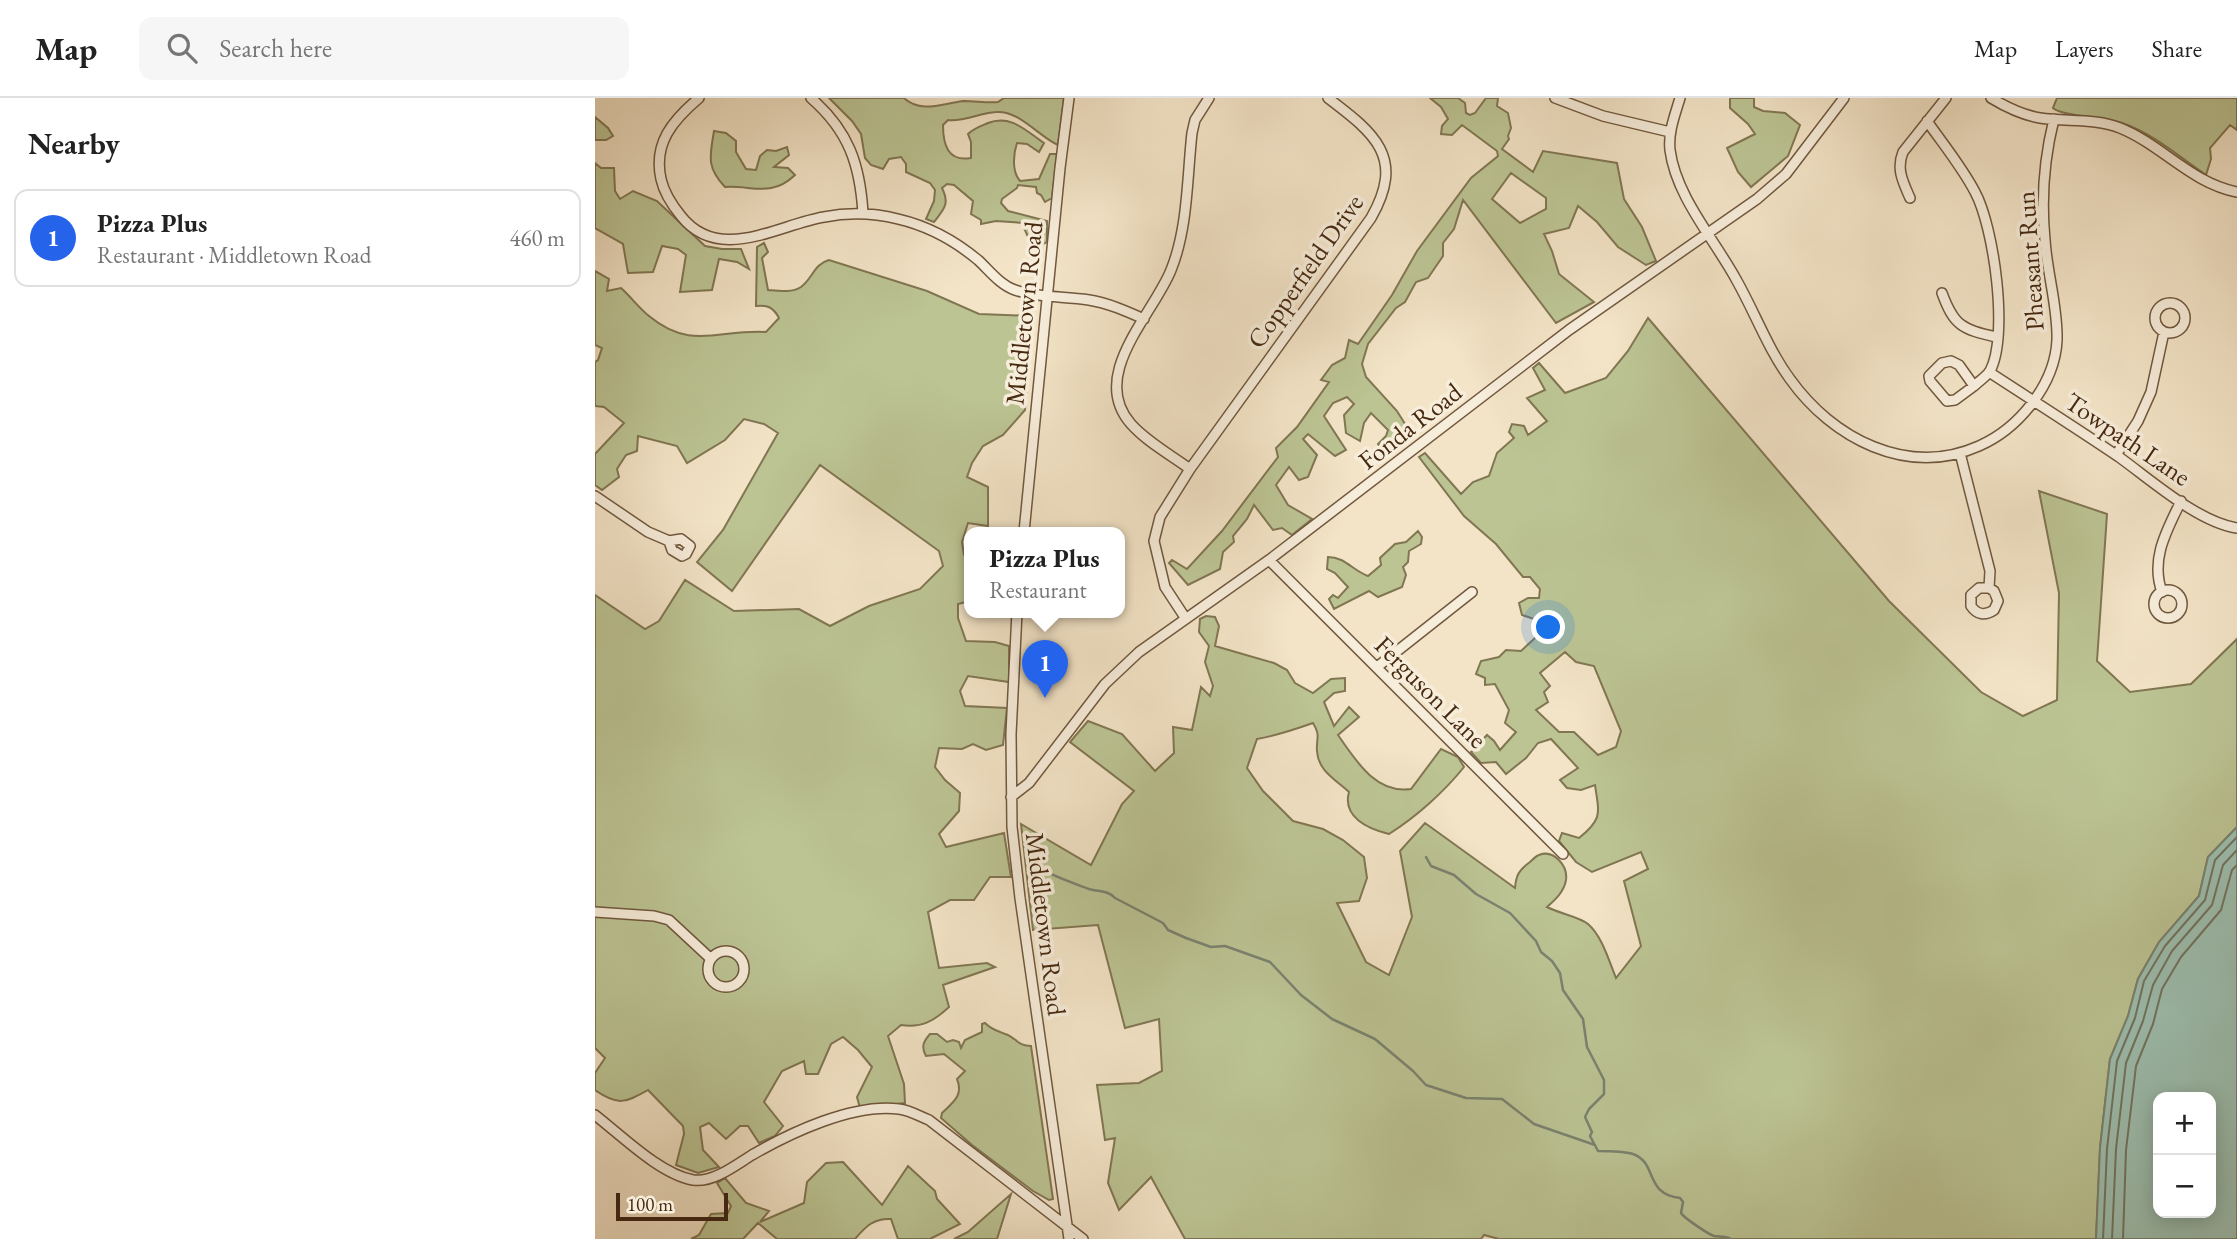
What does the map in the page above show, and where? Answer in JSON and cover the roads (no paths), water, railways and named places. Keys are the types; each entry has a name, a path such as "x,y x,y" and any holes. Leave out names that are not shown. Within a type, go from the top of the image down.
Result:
{"street":[{"path":"699,98 671,126 664,137 659,159 663,187 684,219 697,231 717,240 739,240 826,216 863,213 896,218 933,230 962,248 1015,290 1090,300 1115,306 1144,319"},
{"path":"811,98 837,125 857,164 863,213"},
{"name":"Middletown Road","path":"1024,527 1069,98"},
{"path":"1190,469 1126,418 1118,398 1118,374 1121,360 1173,267 1182,230 1192,133 1195,120 1209,98"},
{"name":"Copperfield Drive","path":"1186,619 1165,587 1154,541 1160,517 1190,469 1379,204 1383,194 1383,155 1379,144 1364,125 1328,98"},
{"path":"1555,98 1603,117 1670,132 1680,98"},
{"name":"Fonda Road","path":"1011,797 1029,783 1076,720 1120,668 1149,644 1269,560 1569,330 1758,199 1786,174 1843,98"},
{"path":"1910,198 1899,171 1899,162 1903,152 1946,98"},
{"path":"1990,98 2025,114 2117,127 2145,139 2199,179 2237,192"},
{"name":"Pheasant Run","path":"1670,132 1670,150 1694,209 1738,282 1790,379 1833,425 1864,444 1895,455 1934,456 1960,453 2002,433 2033,401 2049,374 2057,342 2045,240 2043,196 2046,149 2054,119"},
{"path":"1927,121 1965,175 1981,205 1990,234 1999,310 1994,358 1989,372 1974,386 1955,400 1947,401 1930,381 1929,376 1942,363 1951,361 1959,365 1974,386"},
{"path":"1942,293 1949,311 1963,327 1996,337"},
{"path":"2116,455 2138,421 2151,392 2164,332"},
{"name":"Towpath Lane","path":"1989,372 2215,523 2237,528"},
{"path":"1960,453 1990,571 1989,588"},
{"path":"595,496 648,532 669,541"},
{"path":"2162,592 2157,579 2158,556 2181,501"},
{"name":"Ferguson Lane","path":"1269,560 1563,854"},
{"path":"1377,667 1472,592"},
{"name":"Middletown Road","path":"1017,618 1010,734 1011,797 1020,898 1069,1239"},
{"path":"595,912 654,916 669,920 711,959"},
{"path":"720,953 733,953 743,964 741,978 731,986 717,985 709,974 711,959 720,953"},
{"path":"595,1115 659,1164 683,1176 700,1180 726,1170 774,1142 809,1127 846,1115 900,1108 929,1120 1083,1239"}],"water":[{"path":"2237,827 2237,1239 2096,1239 2100,1148 2110,1059 2128,1016 2138,979 2159,942 2199,896 2208,857"}],"waterway":[{"path":"1426,857 1431,866 1454,875 1476,894 1510,913 1560,973 1563,990 1583,1019 1587,1047 1604,1080 1604,1094 1585,1117 1592,1132 1590,1136 1598,1151 1625,1152 1641,1158 1661,1191 1680,1198 1683,1202 1683,1215 1711,1235 1731,1239"},
{"path":"1027,858 1057,876 1109,894 1186,938 1211,947 1225,946 1270,962 1301,995 1332,1019 1375,1039 1426,1085 1466,1098 1502,1099 1534,1124 1595,1145"}],"place":[{"name":"Pizza Plus","path":"1045,698"}]}
